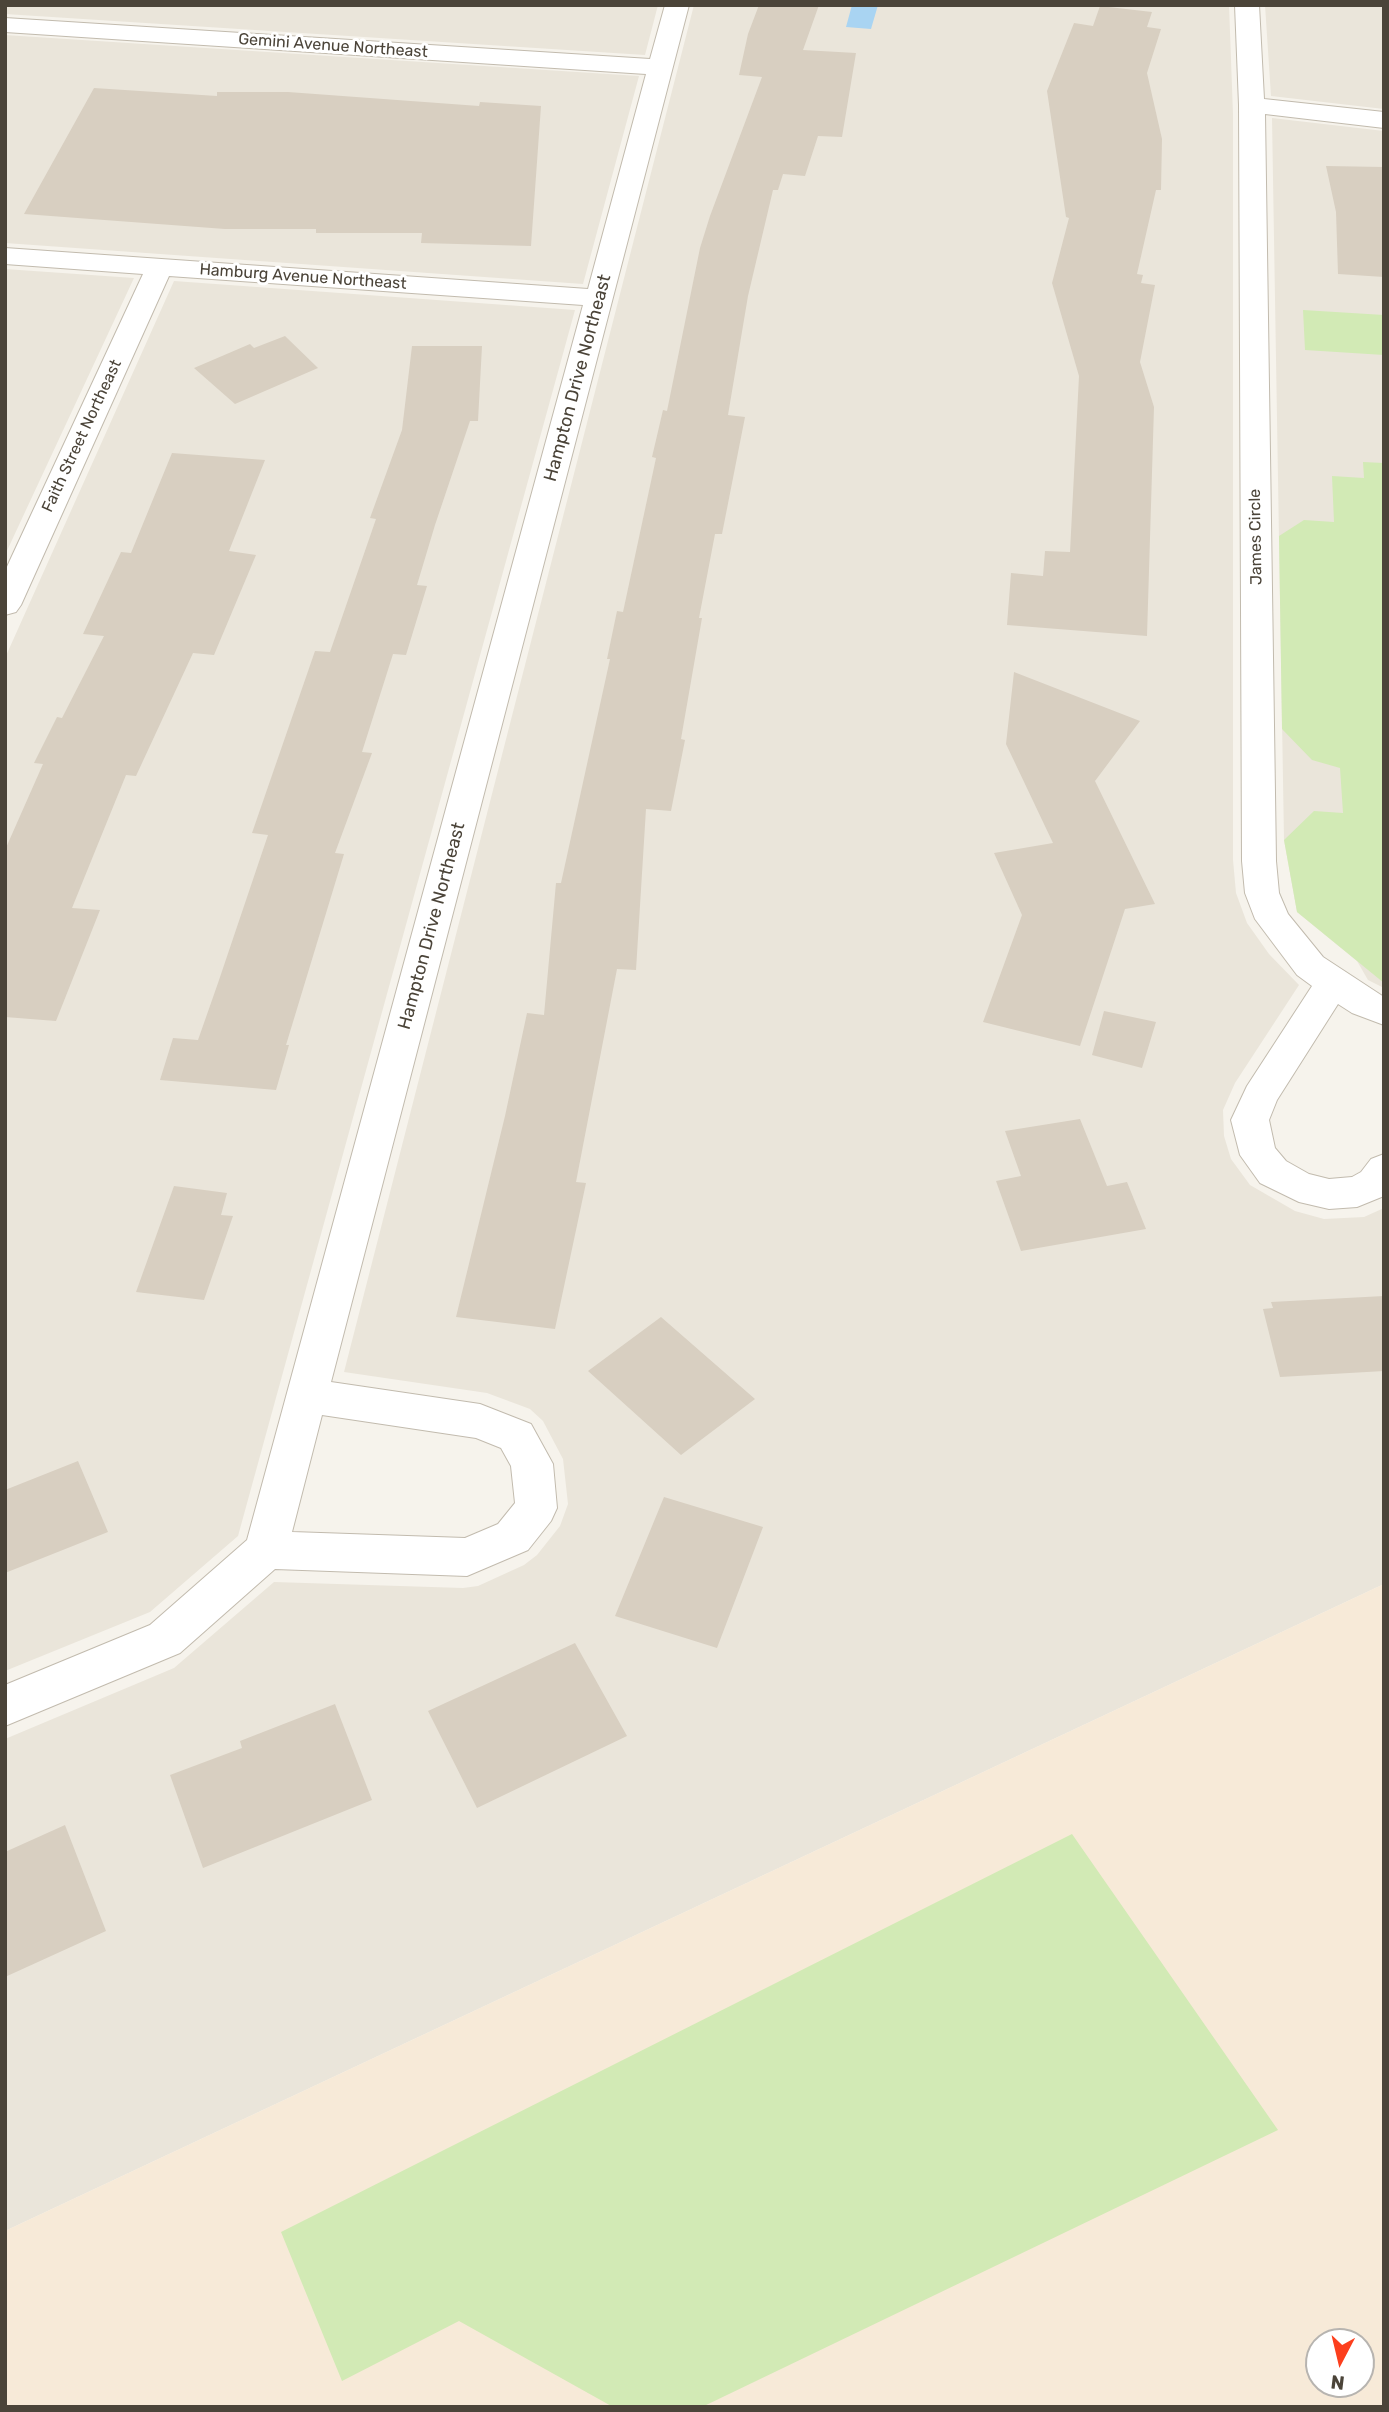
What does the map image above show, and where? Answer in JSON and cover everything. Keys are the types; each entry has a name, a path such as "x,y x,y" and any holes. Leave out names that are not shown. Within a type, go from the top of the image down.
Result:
{"street":[{"name":"Hampton Drive Northeast","path":"266,1550 677,5"},
{"name":"James Circle","path":"1247,5 1252,105 1259,861 1262,893 1273,919 1310,966 1333,983 1384,1012"},
{"name":"Gemini Avenue Northeast","path":"5,25 660,66"},
{"path":"1252,105 1384,120"},
{"name":"Hamburg Avenue Northeast","path":"5,256 600,298"},
{"name":"Faith Street Northeast","path":"5,605 160,267"},
{"path":"1333,983 1259,1096 1250,1120 1252,1136 1259,1155 1273,1172 1299,1187 1329,1194 1357,1192 1375,1183 1384,1169"},
{"path":"5,1706 165,1639 266,1550 467,1557 513,1537 536,1508 532,1464 516,1436 480,1421 307,1396"}],"shaded area":[{"path":"5,5 658,5 645,55 5,14"},
{"path":"694,5 1229,5 1233,114 1233,860 1236,893 1247,923 1269,954 1299,985 1235,1083 1223,1110 1224,1136 1231,1159 1250,1185 1295,1211 1324,1219 1364,1217 1384,1208 1384,1584 5,2231 5,1739 174,1668 274,1582 463,1588 478,1586 524,1565 537,1555 560,1526 568,1504 563,1459 543,1421 530,1409 487,1393 344,1372"},
{"path":"1265,5 1384,5 1384,109 1271,96"},
{"path":"5,35 639,76 583,284 5,243"},
{"path":"1272,118 1384,131 1384,988 1368,980 1357,961 1297,912 1284,840"},
{"path":"5,269 134,278 5,555"},
{"path":"174,281 575,310 238,1536 150,1612 5,1671 5,658"},
{"path":"1384,1584 1384,2407 5,2407 5,2231"}],"green space":[{"path":"1303,310 1384,315 1384,355 1305,350"},
{"path":"1363,462 1384,463 1384,983 1297,912 1284,840 1314,811 1343,813 1340,768 1312,760 1282,729 1279,536 1304,520 1334,522 1332,476 1364,478"},
{"path":"1072,1834 1278,2130 702,2407 613,2407 459,2321 342,2381 281,2232"}],"water":[{"path":"852,5 878,5 871,29 846,27"}],"building":[{"path":"759,5 819,5 803,50 856,53 842,137 818,136 805,176 783,174 778,190 773,190 748,296 728,415 745,417 722,534 715,534 699,618 702,618 681,739 685,740 671,811 646,809 636,970 617,969 576,1182 586,1183 555,1329 456,1317 527,1013 544,1015 556,883 561,883 610,659 607,659 617,611 623,612 656,458 652,457 663,410 667,411 700,248 762,77 739,75 748,34"},
{"path":"1100,6 1152,12 1147,27 1161,29 1147,73 1162,139 1161,190 1156,190 1137,274 1143,275 1141,283 1155,285 1140,362 1154,407 1147,636 1007,625 1011,573 1043,576 1045,551 1070,552 1079,376 1052,283 1069,218 1066,217 1047,91 1074,23 1093,26"},
{"path":"94,88 217,96 217,92 288,92 479,106 480,102 541,106 531,246 421,243 422,233 316,233 316,229 225,229 24,214"},
{"path":"1326,166 1384,167 1384,277 1338,274 1336,212"},
{"path":"285,336 318,368 235,404 194,368 250,344 254,348"},
{"path":"412,346 482,346 478,421 470,421 435,525 417,585 427,586 406,655 393,654 362,752 372,753 335,853 344,854 286,1045 289,1045 276,1090 160,1080 173,1038 198,1040 218,983 268,835 252,833 315,651 330,652 376,519 370,518 402,430"},
{"path":"172,453 265,460 229,551 256,555 214,655 193,653 136,776 126,775 72,908 100,910 56,1021 5,1017 5,850 43,764 34,763 57,717 62,718 104,636 83,634 121,552 131,553"},
{"path":"1014,672 1140,721 1095,781 1155,904 1125,909 1080,1046 983,1022 1022,915 994,853 1053,843 1006,744"},
{"path":"1104,1011 1156,1022 1142,1068 1092,1055"},
{"path":"1080,1119 1107,1186 1127,1182 1146,1229 1021,1251 996,1181 1021,1176 1005,1131"},
{"path":"174,1186 227,1193 221,1215 233,1216 204,1300 136,1292"},
{"path":"1384,1296 1384,1371 1280,1377 1263,1309 1273,1308 1271,1302"},
{"path":"661,1317 755,1399 681,1455 588,1371"},
{"path":"78,1461 108,1532 5,1573 5,1490"},
{"path":"664,1497 763,1527 717,1648 615,1616"},
{"path":"575,1643 627,1736 477,1808 428,1711"},
{"path":"335,1704 372,1800 203,1868 170,1775 242,1748 240,1741"},
{"path":"65,1825 106,1931 5,1977 5,1852"}]}
